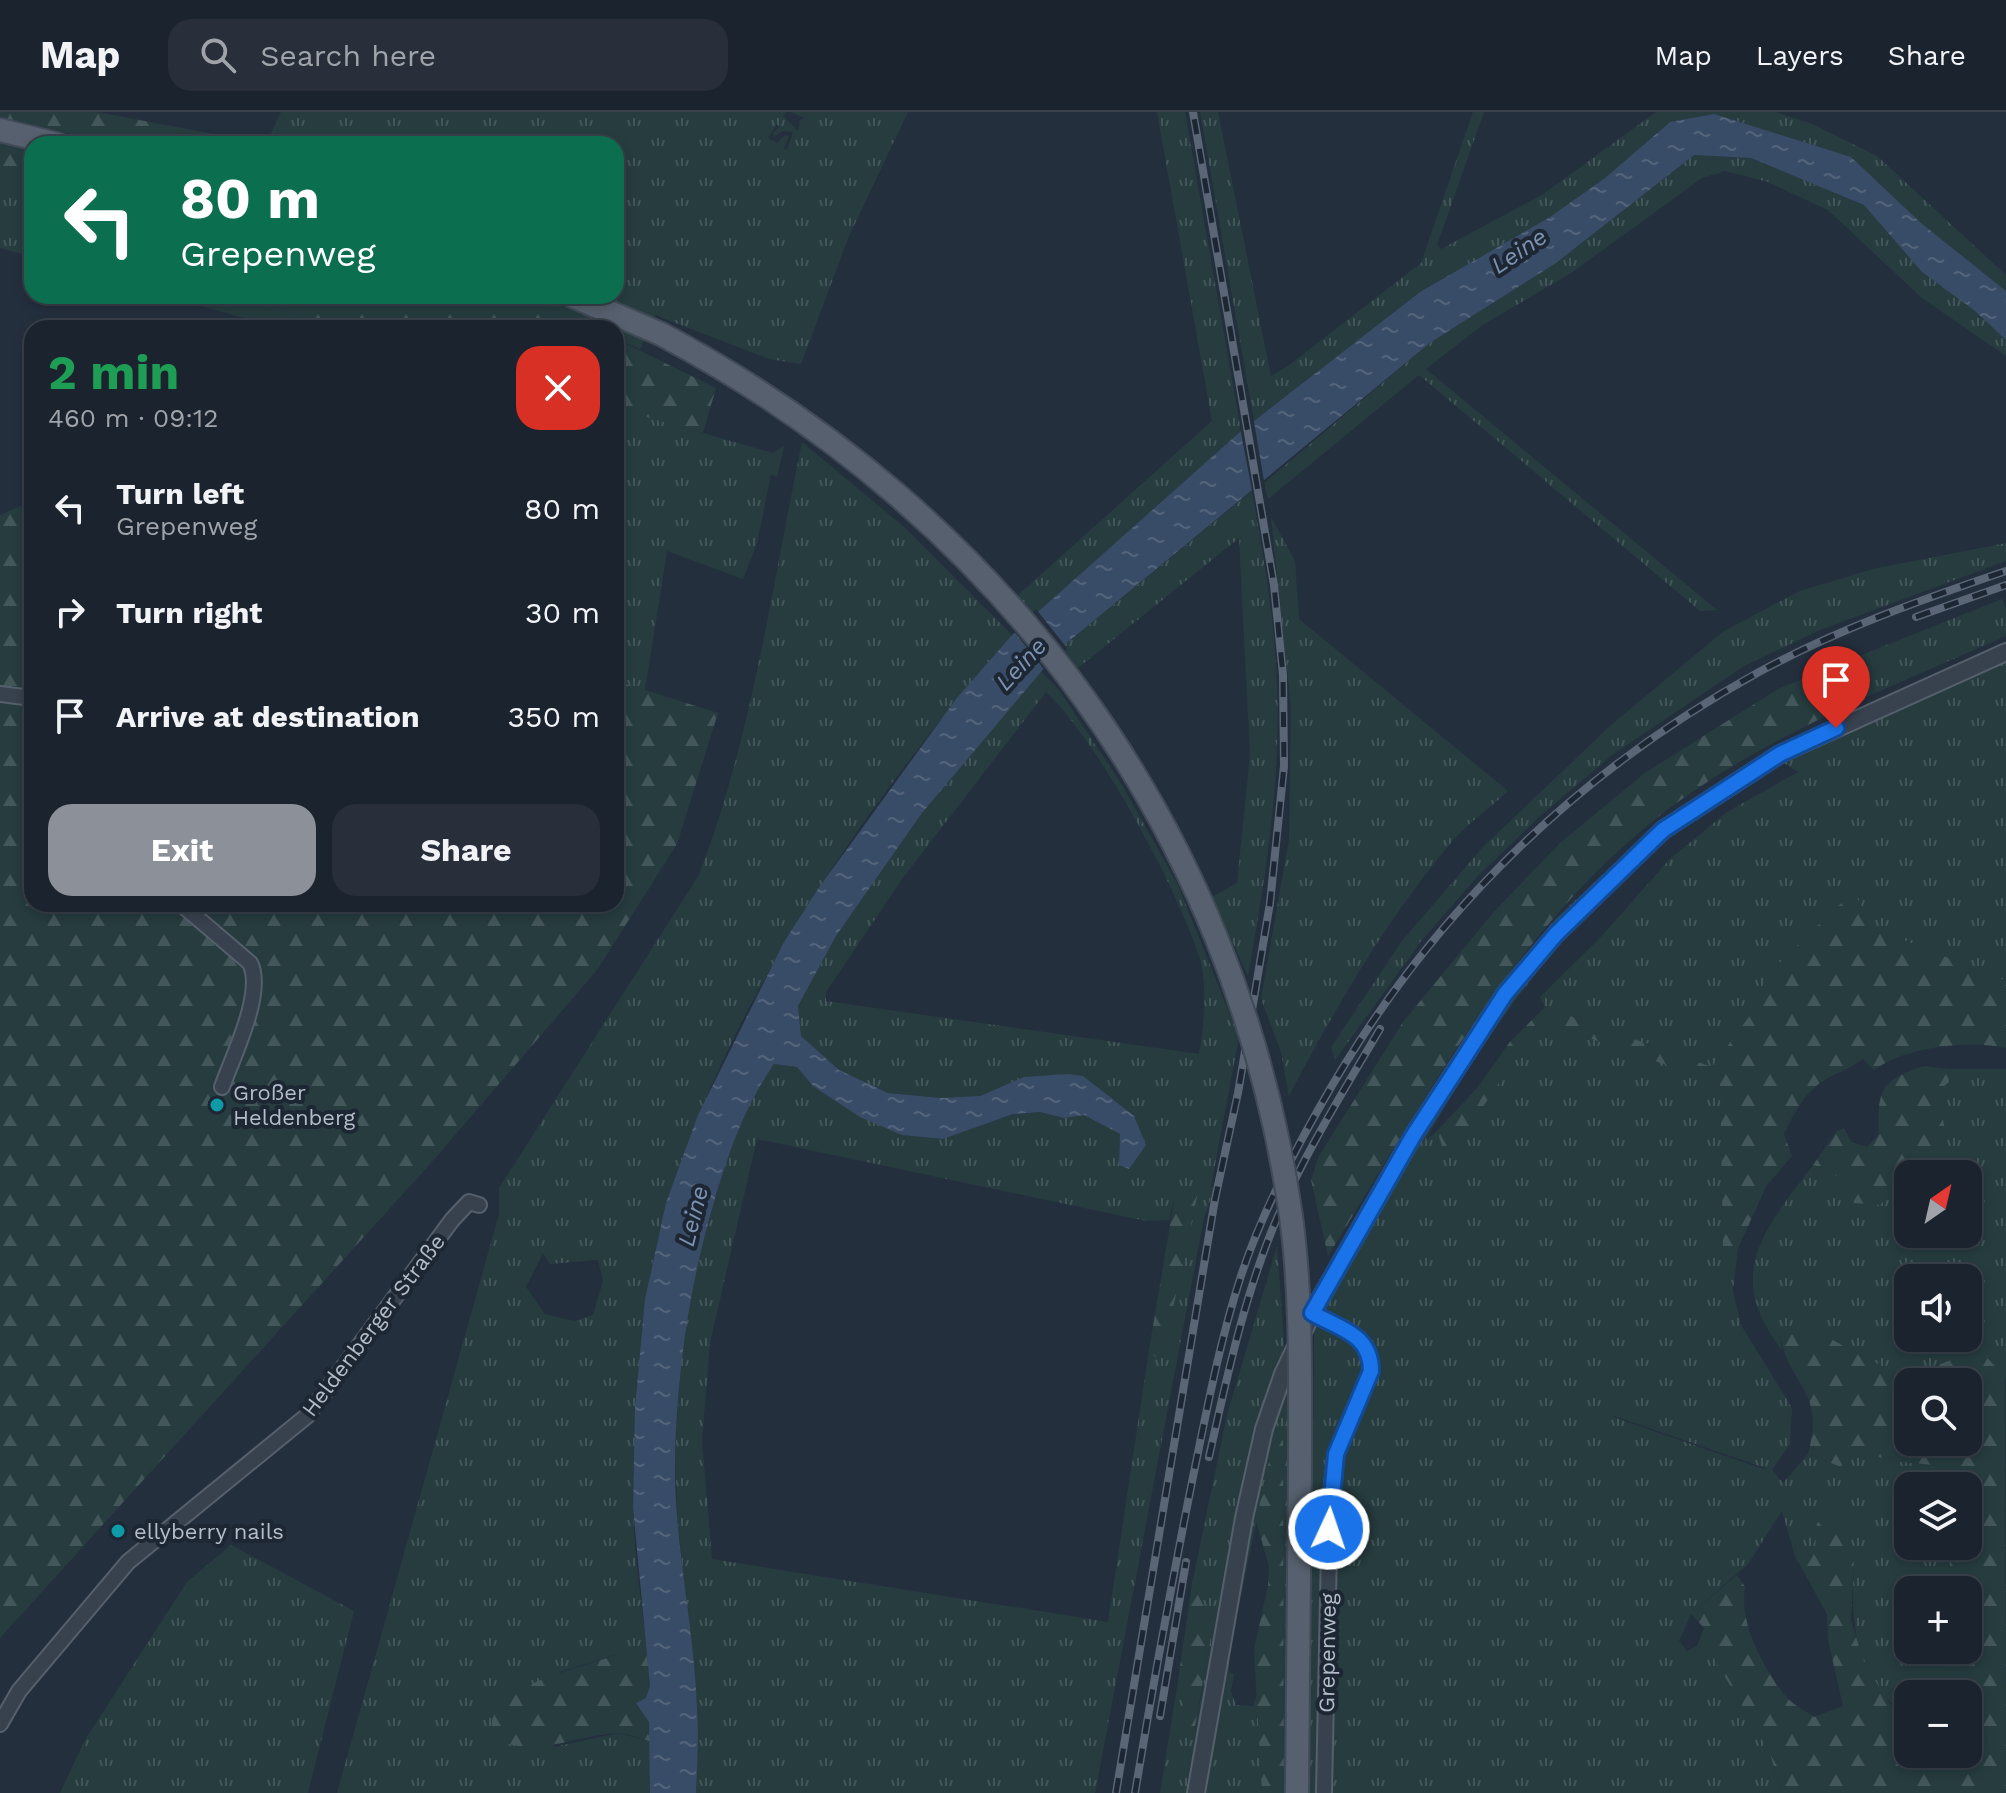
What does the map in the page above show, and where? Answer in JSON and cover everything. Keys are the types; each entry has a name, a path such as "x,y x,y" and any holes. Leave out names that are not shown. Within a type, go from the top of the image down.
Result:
{"main road":[{"path":"0,130 24,136"},
{"path":"591,304 661,334 750,384 834,441 950,541 1020,615 1074,683 1160,819 1222,953 1254,1047 1275,1129 1296,1267 1300,1464 1297,1793"}],"street":[{"path":"1196,1793 1244,1518 1264,1429 1283,1374 1312,1313 1413,1136 1505,994 1556,934 1652,841 1780,754 2006,652"},
{"path":"0,694 24,697"},
{"path":"190,912 250,963 257,976 250,1007 222,1087"},
{"name":"Heldenberger Straße","path":"0,1724 19,1691 128,1562 308,1415 452,1220 469,1202 479,1205"},
{"name":"Grepenweg","path":"1312,1313 1361,1338 1371,1356 1368,1381 1336,1454 1330,1500 1324,1793"}],"green space":[{"path":"0,112 97,112 224,136 79,136 0,117"},
{"path":"281,112 786,112 783,116 798,131 800,120 805,118 790,112 908,112 849,236 801,364 769,359 655,315 640,349 624,342 624,320 571,320 530,304 624,304 624,136 270,136","holes":["777,124 779,127 773,133 774,137 783,131 793,132 787,150 784,148 789,136 785,135 777,143 768,138"]},
{"path":"1157,112 1185,112 1241,431 1035,615 1017,596 1212,421"},
{"path":"1200,112 1218,112 1271,376 1421,263 1473,112 1484,112 1437,245 1441,249 1542,195 1656,112 1775,112 1812,124 1877,156 2006,275 2006,291 1921,223 1851,157 1714,114 1670,122 1605,178 1550,217 1420,292 1254,421"},
{"path":"0,118 78,136 24,136 24,151 0,145"},
{"path":"0,145 24,151 24,178 0,170"},
{"path":"1694,155 1751,158 1864,205 2006,340 2006,356 1922,298 1828,210 1768,182 1725,171 1702,178 1571,273 1481,326 1426,369 1717,610 1700,611 1419,375 1268,499 1264,483 1431,342 1556,263"},
{"path":"0,170 24,178 24,255 0,248"},
{"path":"195,304 265,304 319,320 251,320"},
{"path":"265,304 530,304 571,320 319,320"},
{"path":"624,343 716,388 703,433 624,410"},
{"path":"624,410 773,453 784,446 777,477 771,474 757,543 743,579 667,551 645,690 624,683"},
{"path":"802,442 904,527 1012,635 894,780 785,944 737,1031 697,1119 666,1209 644,1308 633,1477 635,1545 647,1653 630,1658 620,1653 560,1672 554,1747 618,1733 652,1742 650,1793 337,1793 499,1214 499,1188 699,875 747,715","holes":["543,1253 550,1264 598,1260 603,1281 593,1315 574,1321 545,1314 526,1287"]},
{"path":"1252,491 1267,579 1278,706 1271,822 1248,976 1212,897 1237,883 1250,755 1239,538 1078,668 1062,647"},
{"path":"24,504 24,912 624,912 624,684 718,713 677,844 597,970 430,1164 0,1638 0,515"},
{"path":"1271,517 1295,561 1299,619 1508,791 1455,838 1403,904 1324,1030 1289,1096 1281,1052 1261,999 1289,839 1291,709"},
{"path":"2006,543 2006,561 1820,630 1744,666 1612,755 1539,817 1478,876 1422,940 1335,1060 1331,1047 1401,942 1482,848 1610,726 1724,631 1800,591 1873,569"},
{"path":"2002,599 2006,609 2006,636 1873,694 1864,654"},
{"path":"2006,641 2006,981 1871,927 1769,973 1758,1006 1712,1067 1545,1007 1540,997 1599,939 1670,859 1727,812 1798,772 1784,763 1681,829 1630,871 1596,905 1502,1018 1425,1141 1437,1131 1442,1146 1456,1146 1535,1029 1555,1026 1721,1084 1723,1250 1738,1248 1733,1291 1741,1325 1792,1408 1790,1444 1772,1470 1783,1483 1808,1454 1840,1467 1853,1447 1887,1460 1942,1466 1941,1472 1894,1472 1894,1560 1950,1560 1949,1576 1894,1576 1894,1664 1960,1664 1970,1680 1894,1680 1894,1705 1889,1701 1866,1666 1859,1646 1853,1604 1854,1558 1818,1549 1795,1556 1782,1511 1748,1564 1691,1614 1679,1641 1687,1651 1697,1646 1708,1648 1770,1753 1781,1793 1284,1793 1283,1436 1273,1443 1229,1652 1229,1672 1234,1674 1231,1691 1236,1705 1253,1706 1258,1693 1262,1793 1160,1793 1177,1687 1195,1731 1213,1623 1192,1584 1227,1415 1277,1246 1288,1394 1287,1430 1314,1418 1314,1290 1484,1006 1555,919 1663,818 1779,745","holes":["1614,1416 1768,1469 1763,1469 1613,1417"]},
{"path":"1864,654 1873,694 1767,746 1691,793 1613,855 1565,906 1478,1017 1328,1256 1311,1180 1319,1156 1403,1022 1492,914 1560,843 1645,773 1778,689"},
{"path":"1041,671 1059,690 1122,785 1177,883 1239,1037 1211,1186 1214,1189 1204,1218 1095,1793 696,1793 697,1708 678,1525 675,1459 680,1364 694,1270 726,1163 749,1100 774,1064 797,1067 813,1086 902,1135 943,1139 1013,1114 1040,1112 1064,1118 1084,1115 1120,1134 1119,1164 1136,1127 1134,1116 1024,1077 980,1096 940,1098 888,1093 839,1070 801,1036 798,1006 836,936 922,813","holes":["1046,692 1089,744 1134,816 1188,927 1204,979 1204,1018 1199,1054 826,1001 826,992 902,879","757,1139 1146,1221 1169,1220 1175,1195 1157,1359 1149,1350 1108,1622 712,1559 702,1440 710,1343"]},
{"path":"1854,891 1871,927 2006,981 2006,1048 1974,1044 1938,1047 1902,1056 1874,1070 1863,1059 1816,1086 1800,1105 1784,1134 1792,1156 1767,1185 1738,1248 1723,1251 1720,1084 1555,1026 1535,1029 1456,1147 1442,1146 1437,1131 1478,1087 1509,1043 1545,1007 1712,1067 1757,1006 1769,973"},
{"path":"1924,1066 1948,1069 1949,1082 1936,1093 1946,1132 1921,1160 1894,1160 1894,1190 1880,1205 1854,1203 1846,1183 1813,1165 1837,1131 1844,1128 1851,1142 1867,1147 1879,1134 1879,1107 1885,1089 1890,1082"},
{"path":"1948,1069 2006,1069 2006,1381 2005,1377 1982,1371 1982,1368 1944,1362 1929,1368 1894,1368 1894,1373 1827,1337 1780,1335 1782,1350 1764,1323 1755,1298 1753,1275 1757,1253 1766,1232 1813,1165 1836,1174 1854,1192 1939,1116 1936,1093 1949,1082"},
{"path":"1188,1185 1198,1192 1163,1355 1157,1359 1149,1350 1175,1195"},
{"path":"1780,1334 1827,1337 1894,1373 1894,1456 1982,1456 1982,1368 1930,1368 1971,1352 1982,1352 2005,1377 2006,1793 1781,1793 1770,1753 1708,1648 1697,1646 1704,1628 1691,1614 1737,1575 1745,1587 1745,1615 1754,1643 1783,1693 1814,1717 1843,1706 1828,1640 1827,1614 1795,1556 1815,1549 1817,1523 1841,1512 1854,1558 1851,1620 1864,1663 1894,1707 1894,1768 1982,1768 1982,1754 1990,1755 1982,1716 1982,1680 1970,1680 1960,1664 1982,1664 1982,1576 1949,1576 1950,1560 1982,1560 1982,1472 1940,1472 1941,1466 1887,1460 1853,1447 1841,1467 1808,1454 1812,1414 1804,1389 1790,1366"},
{"path":"1283,1436 1284,1793 1262,1793 1254,1650 1269,1566 1256,1521 1273,1443"},
{"path":"231,1545 354,1611 308,1793 60,1793 85,1740 187,1582"},
{"path":"1192,1584 1213,1623 1194,1733 1177,1687"},
{"path":"620,1653 630,1658 647,1653 650,1686 646,1698 636,1703 649,1722 652,1742 616,1733 540,1746 510,1744 494,1739 492,1721 500,1705 516,1692"},
{"path":"1982,1717 1990,1756 1982,1755"}],"water":[{"name":"Leine","path":"1714,114 1851,157 1921,223 2006,291 2006,340 1974,310 1922,272 1864,205 1751,158 1694,155 1556,263 1431,342 1062,647 922,813 836,936 798,1006 801,1036 839,1070 888,1093 940,1098 980,1096 1024,1077 1083,1076 1134,1116 1146,1145 1129,1169 1119,1165 1120,1134 1084,1115 1064,1118 1040,1112 1013,1114 943,1139 902,1135 860,1117 813,1086 797,1067 774,1064 746,1114 714,1202 691,1298 682,1362 676,1427 676,1491 695,1677 698,1729 696,1793 650,1793 649,1722 636,1703 646,1698 650,1686 633,1508 635,1408 645,1299 666,1203 698,1115 784,942 818,889 956,699 1012,635 1241,431 1420,292 1550,217 1605,178 1670,122"}],"pier":[{"path":"1253,416 1265,487 1253,496 1240,427"},
{"path":"1036,609 1067,648 1046,672 1013,630"}],"railway":[{"path":"1116,1793 1215,1199 1238,1093 1270,903 1284,766 1283,675 1274,585 1193,112"},
{"path":"1135,1793 1195,1467 1233,1302 1265,1214 1285,1171 1359,1041 1454,916 1507,860 1564,807 1625,758 1690,713 1818,642 2006,571"},
{"path":"1916,617 2006,585"},
{"path":"1209,1457 1238,1335 1266,1245 1313,1144 1380,1029"},
{"path":"1160,1716 1186,1562"}],"place":[{"name":"Großer Heldenberg","path":"217,1105"},
{"name":"ellyberry nails","path":"118,1531"}],"route":[{"path":"1329,1529 1336,1454 1364,1392 1371,1371 1371,1356 1361,1338 1312,1313 1413,1136 1505,994 1556,934 1663,830 1780,754 1836,728"}]}
